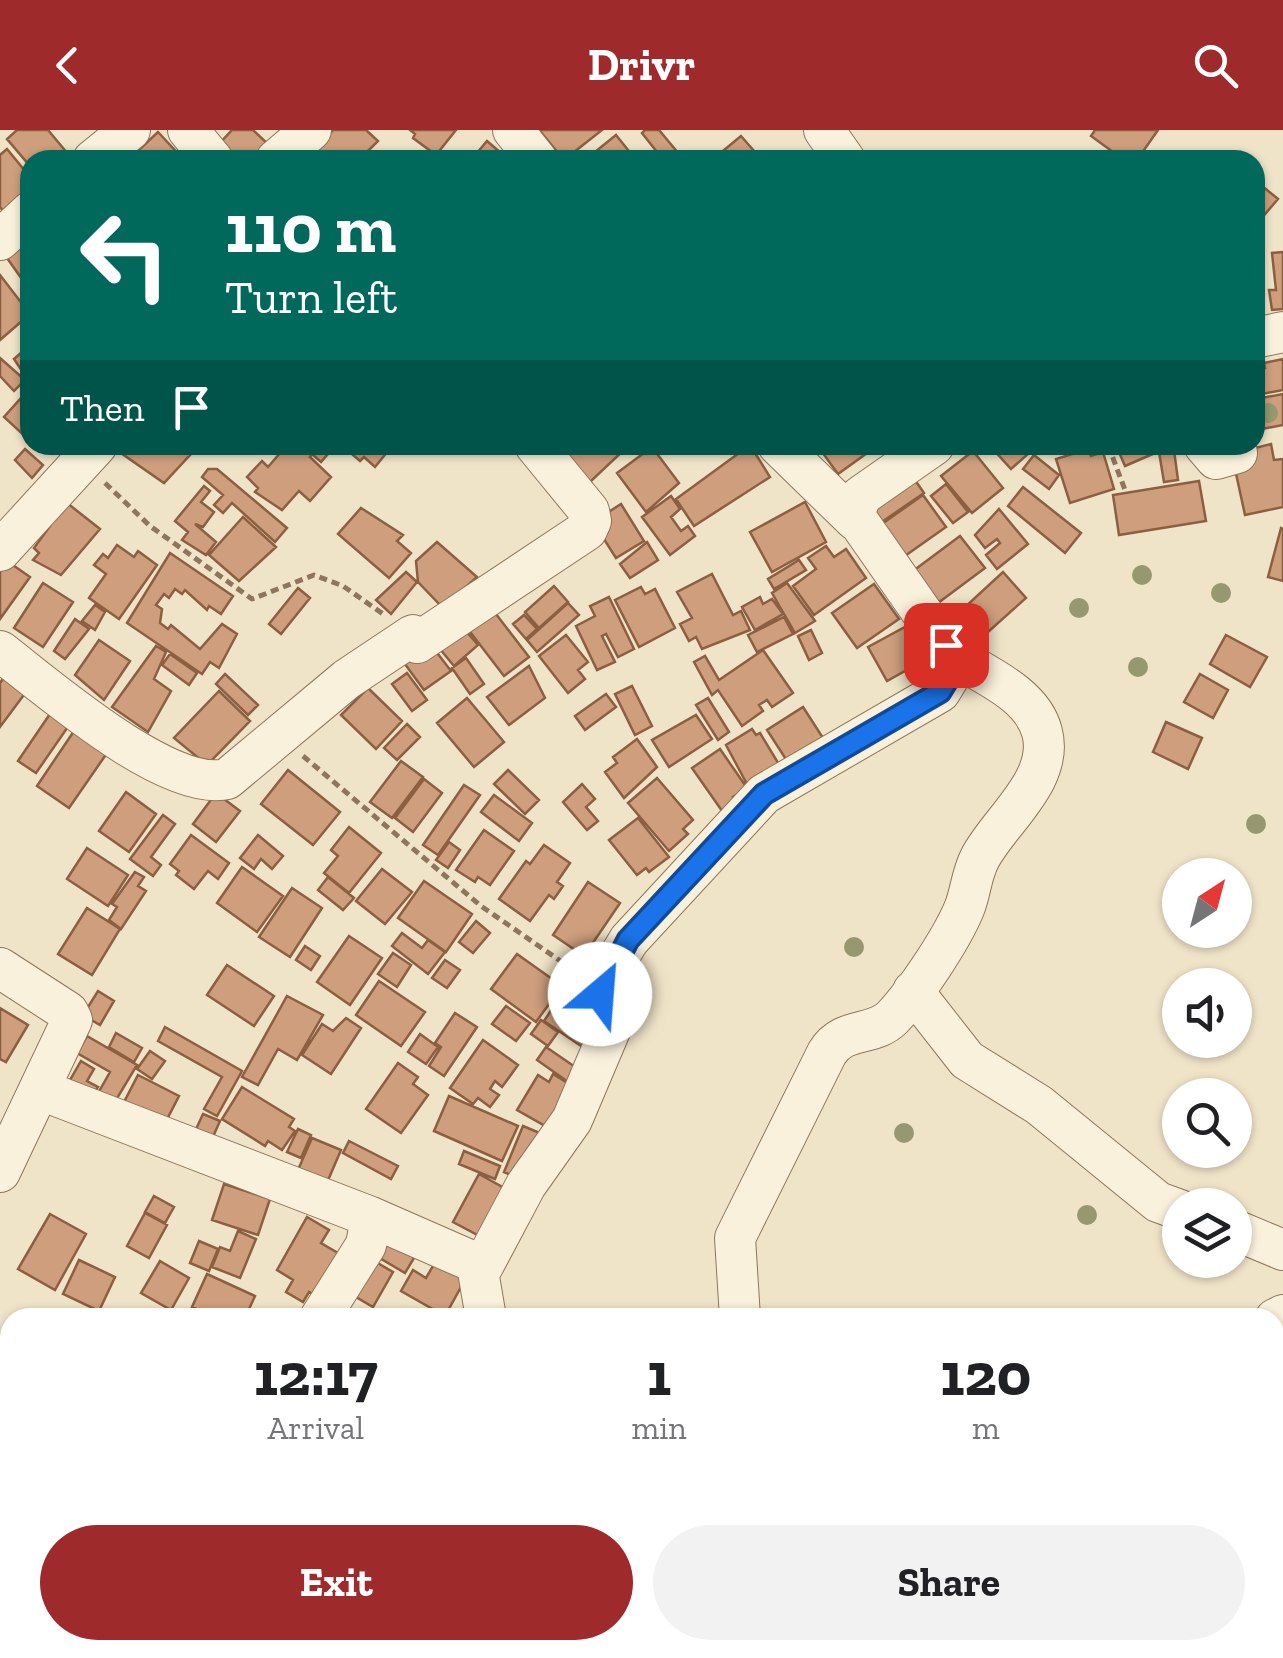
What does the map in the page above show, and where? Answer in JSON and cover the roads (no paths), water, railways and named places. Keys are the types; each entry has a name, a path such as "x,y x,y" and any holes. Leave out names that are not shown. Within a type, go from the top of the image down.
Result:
{"street":[{"path":"106,150 130,130"},
{"path":"188,130 205,150"},
{"path":"512,130 529,150"},
{"path":"0,240 20,221"},
{"path":"0,551 87,455"},
{"path":"0,651 172,772 221,781 282,738 347,679 413,635 416,642 550,557 590,526 584,504 543,455"},
{"path":"739,1308 734,1238 827,1052 847,1034 885,1024 913,991 964,908 971,876 993,833 1022,803 1042,762 1043,735 1022,699 951,654 855,520 788,455"},
{"path":"855,520 854,509 861,496 920,455"},
{"path":"484,1308 478,1271 526,1185 572,1120 614,1021 600,988 628,940 764,794 940,692 954,669 951,654"},
{"path":"0,968 68,1012 72,1020 0,1172"},
{"path":"913,991 967,1060 1039,1105 1162,1203"},
{"path":"40,1090 371,1217 483,1266"},
{"path":"326,1308 366,1245 371,1217"},
{"path":"1252,1237 1283,1250"}]}
